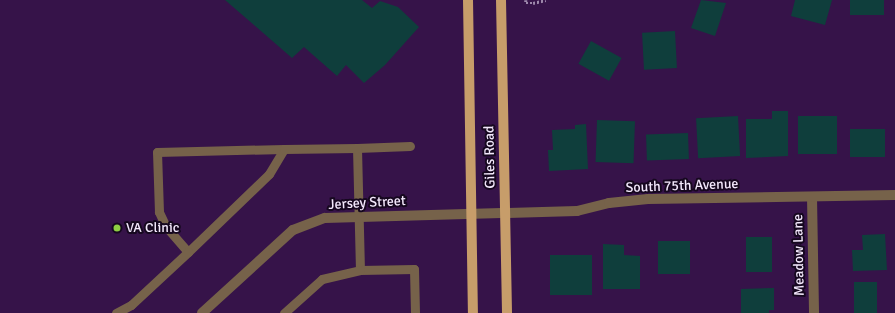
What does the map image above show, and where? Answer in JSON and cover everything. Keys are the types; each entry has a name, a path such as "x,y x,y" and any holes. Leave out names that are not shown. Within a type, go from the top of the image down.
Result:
{"main road":[{"name":"Giles Road","path":"468,0 473,313"},
{"name":"Giles Road","path":"501,0 507,313"}],"street":[{"name":"South 75th Avenue","path":"471,213 577,211 609,203 648,199 895,195"},
{"name":"Meadow Lane","path":"812,197 814,313"},
{"name":"Jersey Street","path":"202,313 293,230 326,218 471,213"}],"lane":[{"path":"188,252 166,228 159,212 157,152 410,146"},
{"path":"356,148 360,216 360,270"},
{"path":"116,313 131,305 269,174 284,149"},
{"path":"284,313 322,279 360,270 414,269 415,313"}],"path":[{"path":"526,0 526,3 533,3 546,0"}],"building":[{"path":"225,0 362,0 372,8 380,1 398,7 419,27 385,65 364,83 346,65 337,76 304,47 292,58"},
{"path":"701,0 726,3 715,36 691,28"},
{"path":"795,0 832,0 825,25 791,16"},
{"path":"850,0 884,0 884,15 850,15"},
{"path":"675,31 677,68 644,70 642,33"},
{"path":"591,41 622,58 609,81 578,64"},
{"path":"772,111 788,111 788,156 746,158 746,119 772,119"},
{"path":"738,116 740,156 698,158 696,118"},
{"path":"798,116 837,116 837,154 798,154"},
{"path":"597,120 635,121 634,163 596,162"},
{"path":"586,124 588,169 549,171 548,150 553,150 552,130 575,129 575,125"},
{"path":"850,129 885,129 885,157 850,157"},
{"path":"688,133 689,159 647,160 646,134"},
{"path":"885,234 887,270 853,271 852,250 863,250 862,235"},
{"path":"746,237 772,237 772,272 746,272"},
{"path":"658,241 690,241 690,274 658,274"},
{"path":"603,244 624,245 624,255 640,256 640,289 603,289"},
{"path":"550,255 592,255 592,295 550,295"},
{"path":"854,282 877,282 877,313 854,313"},
{"path":"774,288 774,310 769,310 769,313 741,313 741,289"}],"place":[{"name":"VA Clinic","path":"117,228"}]}
